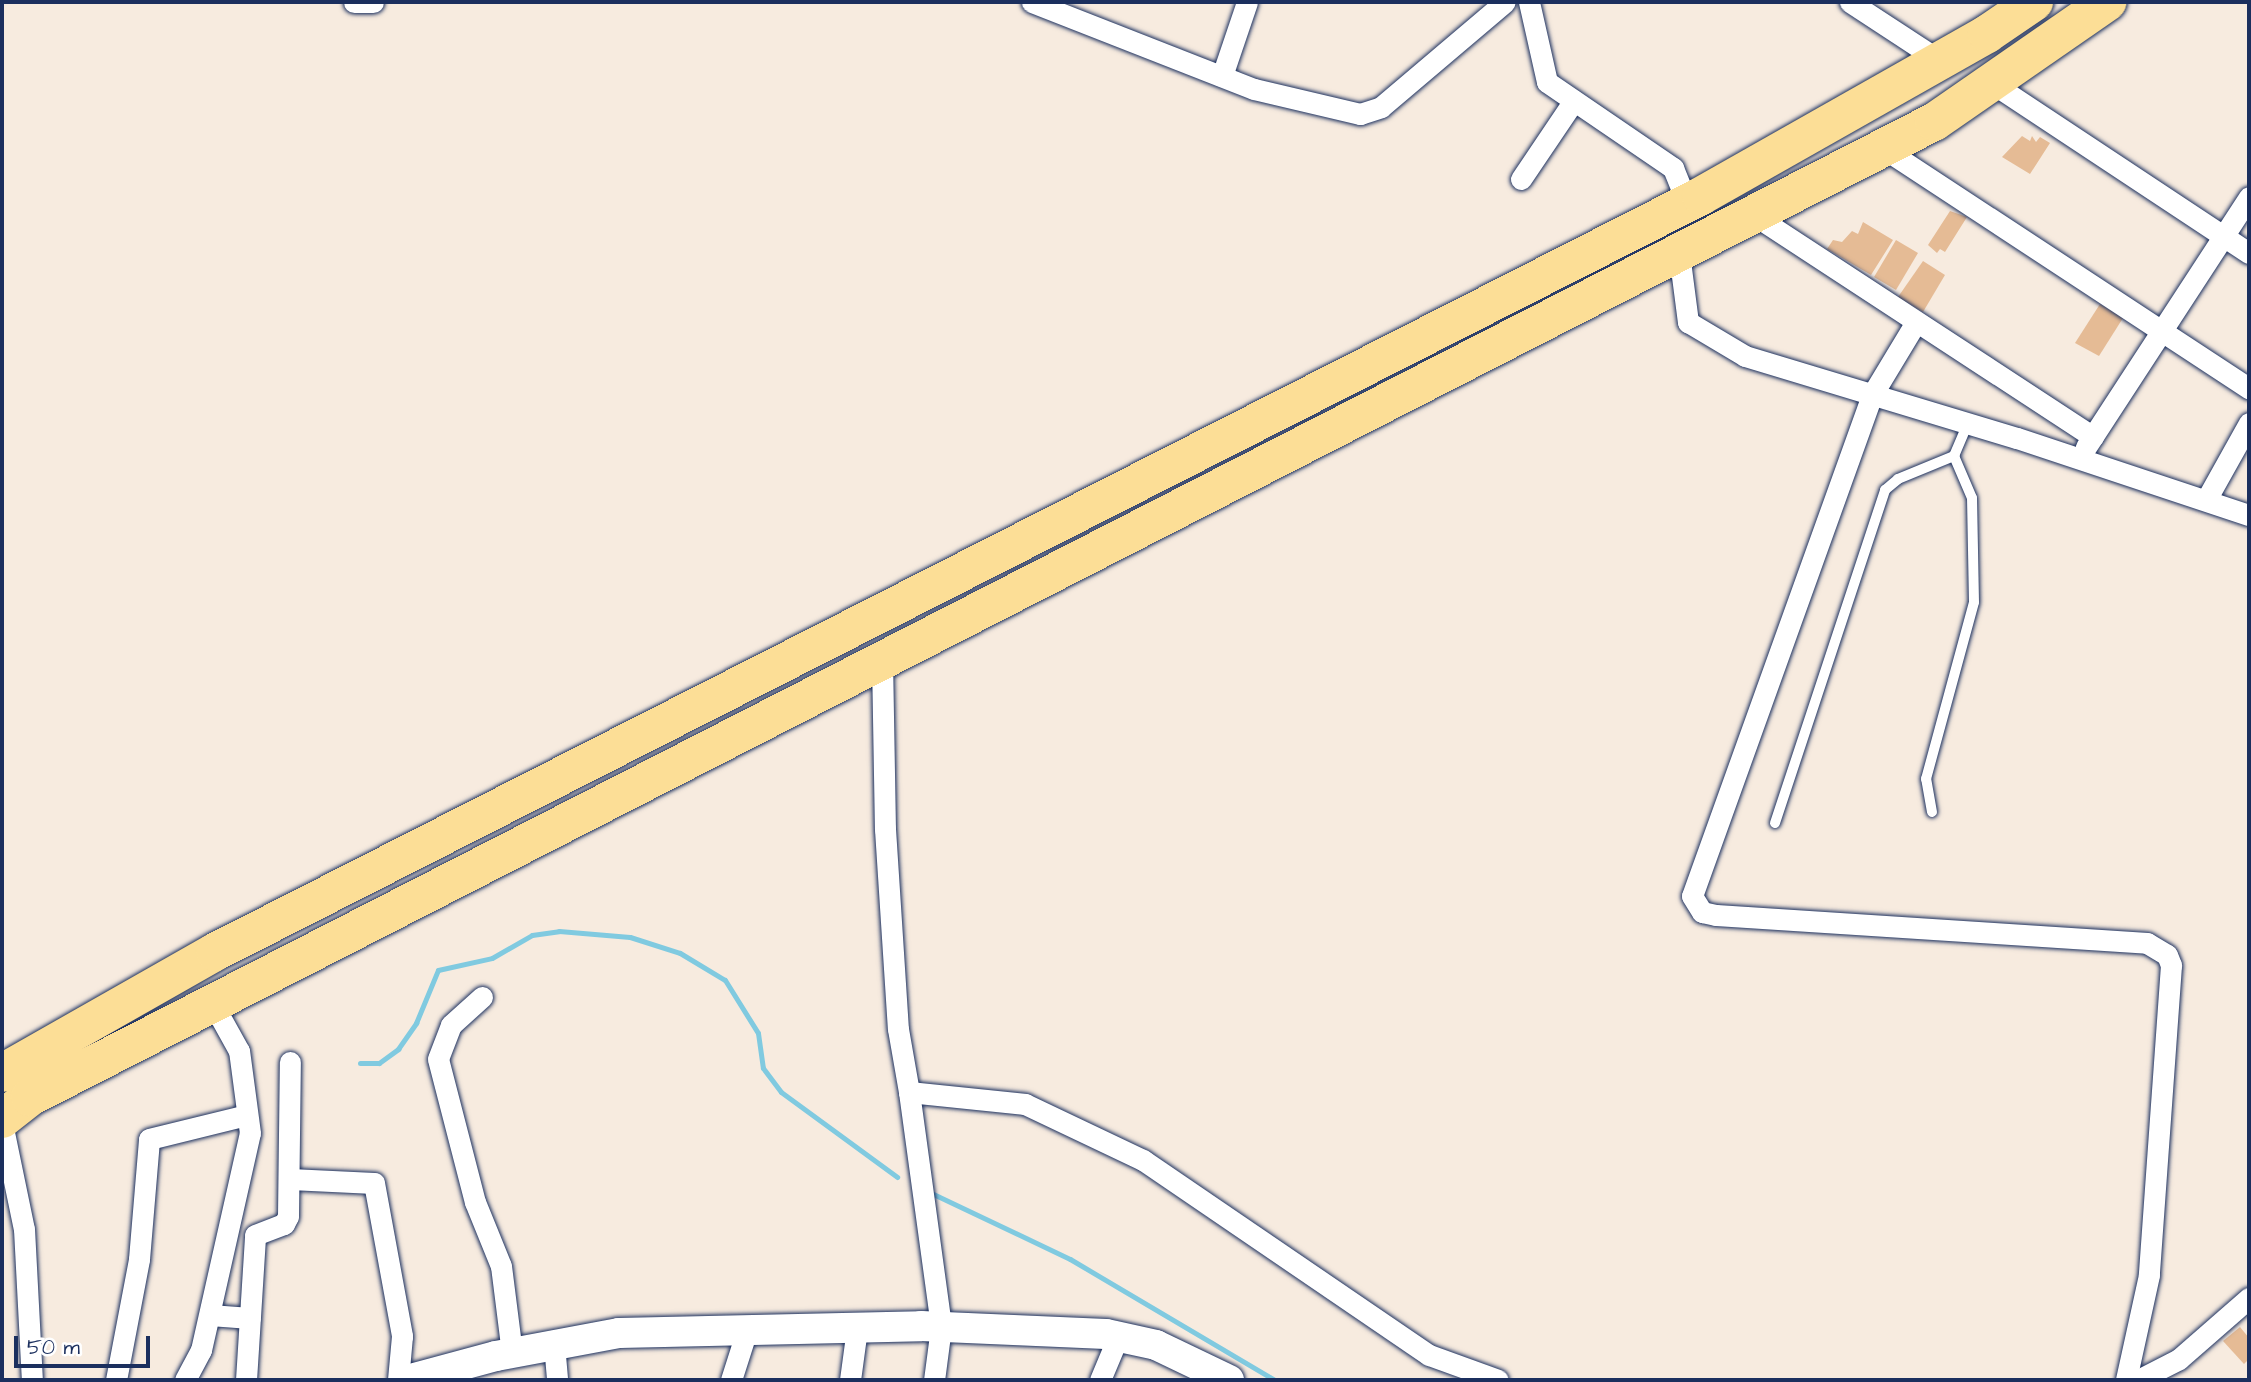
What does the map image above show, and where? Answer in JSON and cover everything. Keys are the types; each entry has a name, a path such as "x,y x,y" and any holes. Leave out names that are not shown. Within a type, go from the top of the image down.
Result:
{"highway":[{"path":"2,1073 215,952 1687,203 1940,61 2034,2"},
{"path":"2,1121 30,1097 1934,122 2107,2"}],"street":[{"path":"354,2 373,2"},
{"path":"1031,2 1289,99 1371,113 1505,2"},
{"path":"1222,76 1247,2"},
{"path":"1530,2 1544,75 1555,90 1672,168 1687,203"},
{"path":"1850,2 1940,61"},
{"path":"1992,83 2249,253"},
{"path":"1521,179 1573,102"},
{"path":"1883,148 2249,388"},
{"path":"2079,458 2249,197"},
{"path":"1754,215 2093,437"},
{"path":"1679,253 1688,323 1745,356 2079,458 2249,515"},
{"path":"1916,322 1872,395 1694,886 1695,906 1716,915 2147,943 2167,955 2171,965 2153,1238 2126,1380"},
{"path":"2206,500 2249,423"},
{"path":"875,662 895,989 941,1327 934,1380"},
{"path":"482,997 451,1025 438,1059 475,1202 501,1266 512,1353"},
{"path":"185,1380 201,1350 243,1179 250,1133 239,1051 225,998"},
{"path":"246,1380 256,1235 287,1221 290,1179 290,1062"},
{"path":"909,1092 1025,1104 1143,1160 1429,1355 1498,1380"},
{"path":"116,1380 139,1259 149,1139 247,1115"},
{"path":"2,1121 24,1229 32,1380"},
{"path":"290,1179 374,1183 402,1336 398,1380"},
{"path":"2138,1380 2179,1359 2249,1298"},
{"path":"210,1315 250,1318"},
{"path":"407,1380 512,1353 619,1333 941,1327 1118,1337 1157,1345 1229,1380"},
{"path":"850,1380 857,1328"},
{"path":"731,1380 747,1331"},
{"path":"1101,1380 1118,1337"},
{"path":"554,1344 557,1380"}],"lane":[{"path":"1775,823 1885,490 1898,479 1954,456 1968,423"},
{"path":"1932,812 1926,779 1967,639 1975,592 1972,498 1954,456"}],"building":[{"path":"2022,136 2030,141 2032,136 2036,142 2040,137 2050,143 2030,174 2002,157"},
{"path":"1950,211 1967,217 1945,252 1940,249 1937,253 1928,245"},
{"path":"1863,222 1893,240 1871,275 1827,249 1833,240 1842,242 1852,231 1858,234"},
{"path":"1896,240 1918,253 1896,290 1874,277"},
{"path":"1923,261 1945,275 1923,312 1898,297"},
{"path":"2100,304 2123,318 2099,356 2075,343"},
{"path":"2240,1327 2249,1338 2249,1359 2244,1364 2223,1341"}],"waterway":[{"path":"360,1063 379,1063 398,1049 416,1023 438,970 492,958 532,935 559,931 630,937 680,953 725,980 758,1033 763,1068 781,1092 897,1177"},
{"path":"929,1192 1070,1259 1275,1380"}]}
